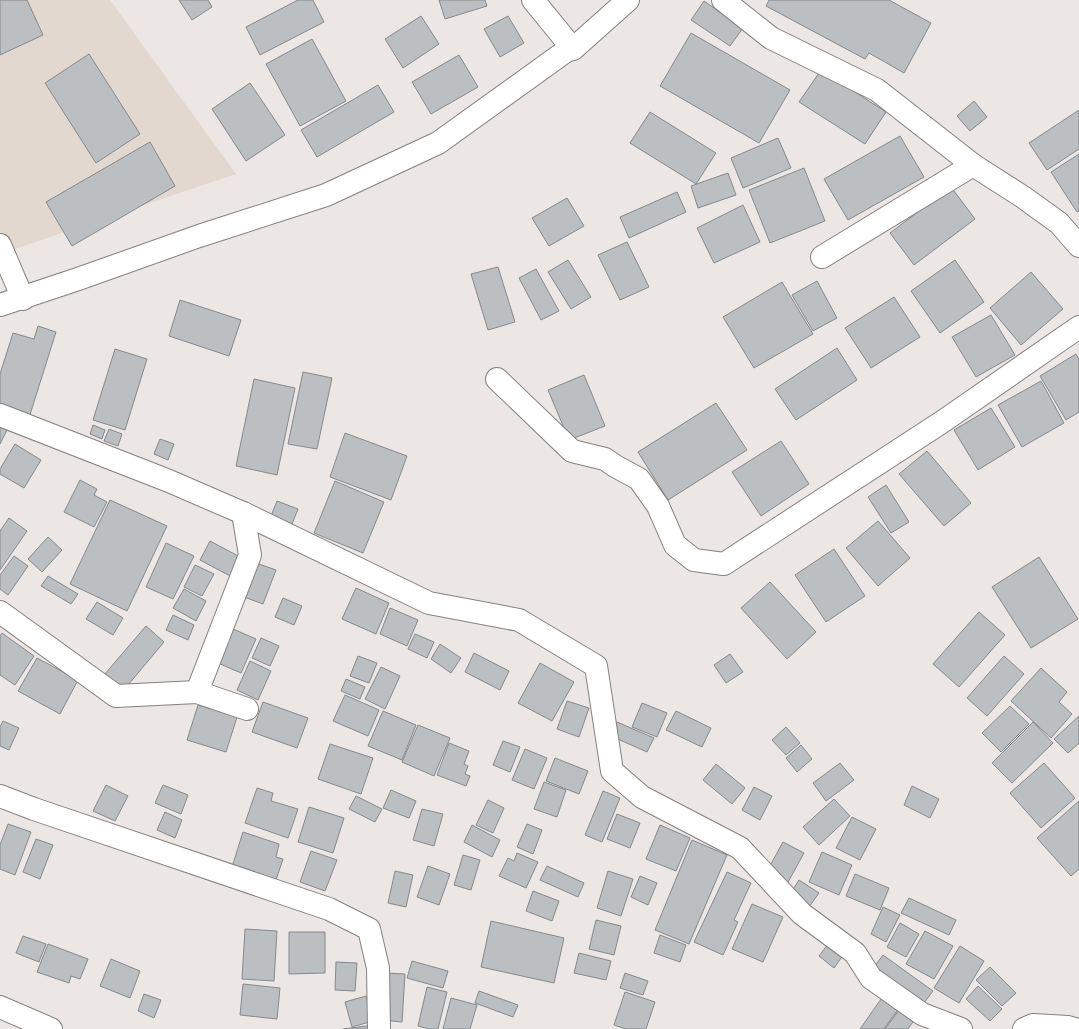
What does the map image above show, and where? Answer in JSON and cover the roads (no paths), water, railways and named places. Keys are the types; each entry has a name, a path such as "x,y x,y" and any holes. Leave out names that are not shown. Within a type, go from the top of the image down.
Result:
{"street":[{"path":"533,0 573,49"},
{"path":"0,305 23,299 199,236 326,195 438,143 566,51 573,49 628,0"},
{"path":"723,0 771,38 877,90 973,165 1023,197 1059,223 1079,246"},
{"path":"822,256 973,165"},
{"path":"0,245 23,299"},
{"path":"497,379 572,450 605,459 614,466 639,479 658,506 675,545 694,560 724,564 942,422 1079,327"},
{"path":"0,415 168,481 243,513 429,603 519,620 596,666 612,771 642,797 740,848 802,914 855,953 872,978 922,1014 961,1029"},
{"path":"198,692 250,555 243,513"},
{"path":"0,612 116,696 198,692 247,709"},
{"path":"0,796 34,809 329,909 368,929 378,968 379,1029"},
{"path":"0,1007 51,1029"},
{"path":"1024,1029 1033,1025 1068,1027 1075,1029"}]}
